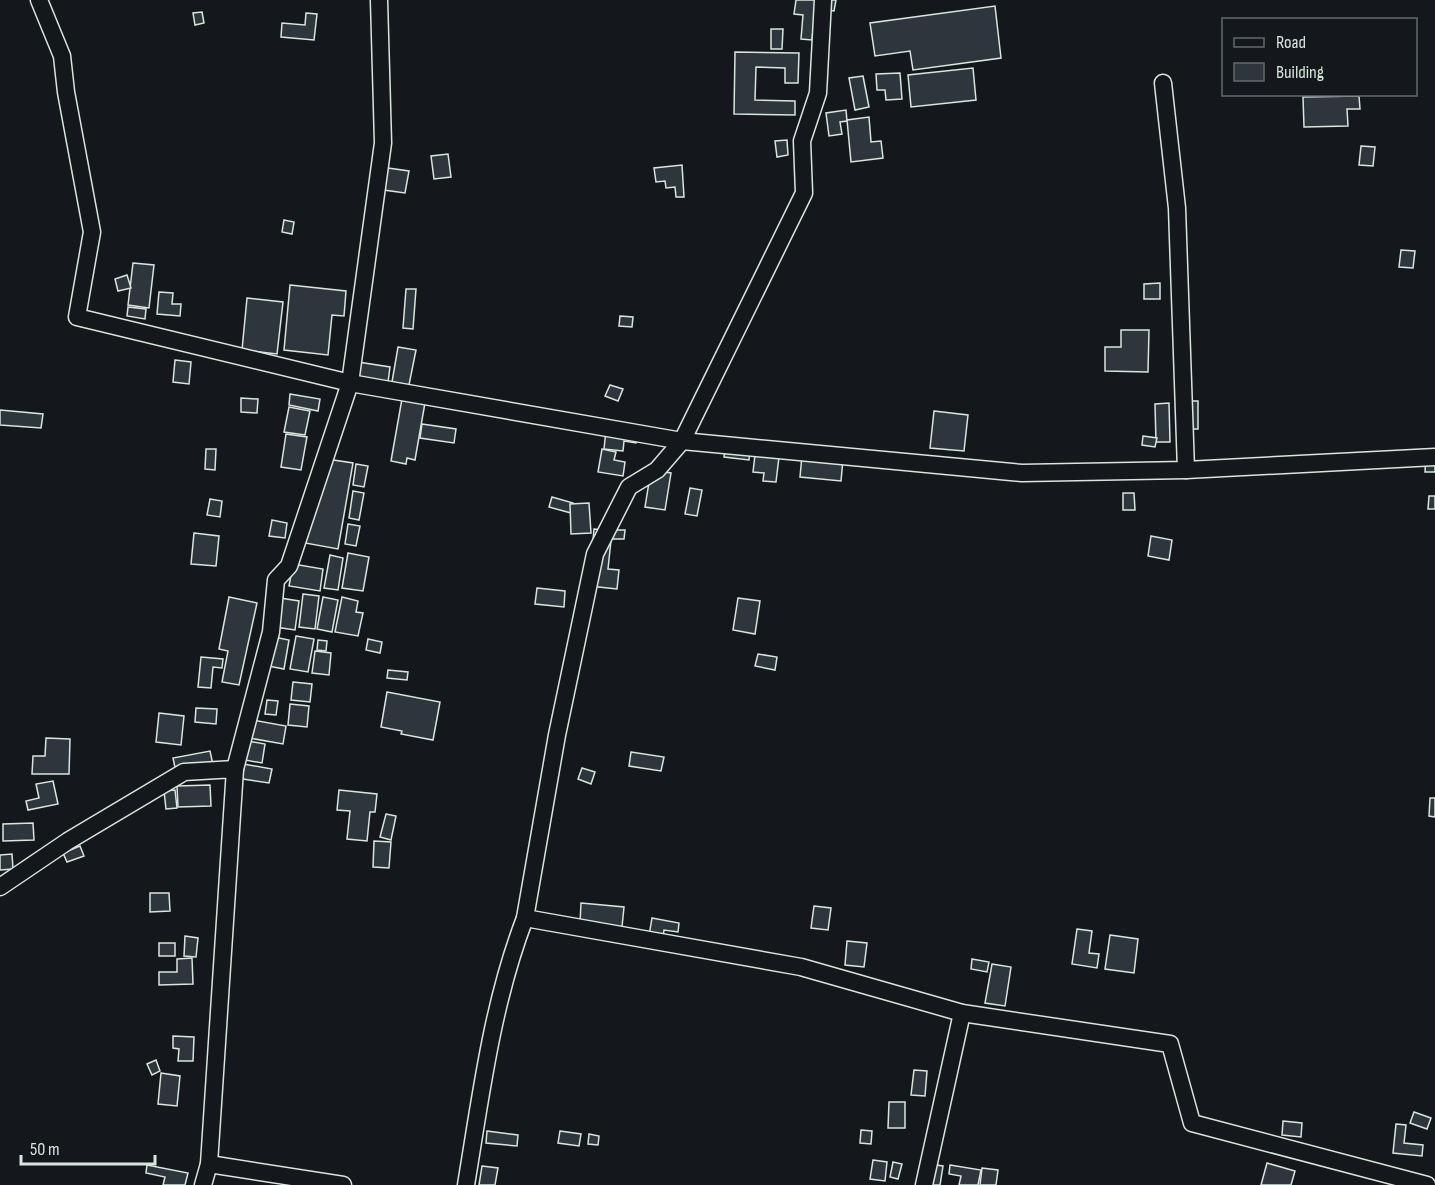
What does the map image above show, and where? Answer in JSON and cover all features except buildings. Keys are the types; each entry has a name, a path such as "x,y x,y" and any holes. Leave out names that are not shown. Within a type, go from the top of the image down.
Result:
{"street":[{"path":"39,0 62,56 68,103 92,232 77,317 351,383 682,441 1022,473 1186,470 1435,457"},
{"path":"203,1185 209,1164 235,769 271,632 276,580 289,566 351,383 383,142 379,0"},
{"path":"466,1185 492,1028 514,947 525,918 556,735 595,554 628,487 657,470 682,441 804,193 802,141 818,93 823,0"},
{"path":"1163,83 1177,208 1186,470"},
{"path":"0,886 68,841 184,772 235,769"},
{"path":"525,918 801,967 962,1013 1170,1044 1192,1123 1427,1185"},
{"path":"924,1185 962,1013"},
{"path":"209,1164 343,1185"}]}
